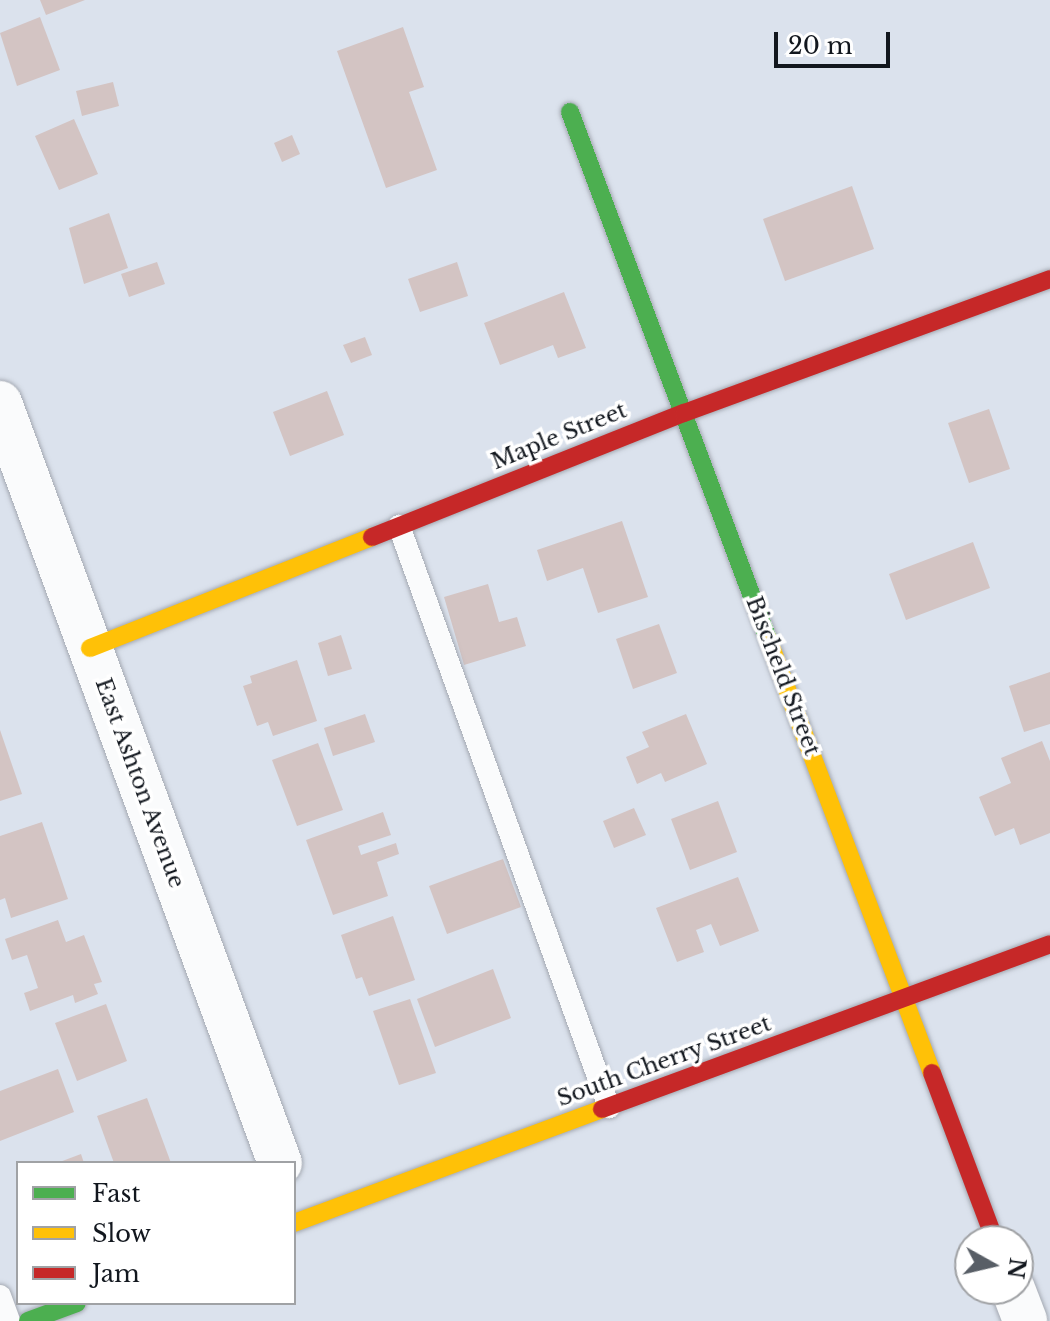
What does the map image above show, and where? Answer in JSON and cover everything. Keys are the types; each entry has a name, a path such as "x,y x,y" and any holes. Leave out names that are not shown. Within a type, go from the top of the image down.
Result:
{"street":[{"name":"Bischeld Street","path":"570,112 989,1225"},
{"name":"Maple Street","path":"90,648 684,413 1050,279"},
{"name":"East Ashton Avenue","path":"0,403 279,1161"},
{"name":"South Cherry Street","path":"296,1215 609,1107 1050,944"},
{"path":"28,1321 72,1305"}],"lane":[{"path":"399,526 609,1107"},
{"path":"0,1296 9,1321"}],"building":[{"path":"40,0 85,0 46,15"},
{"path":"40,17 60,70 17,86 0,33"},
{"path":"403,27 424,87 409,92 437,170 386,188 337,51"},
{"path":"113,82 119,106 82,116 76,91"},
{"path":"74,119 98,174 59,190 35,136"},
{"path":"292,135 300,154 282,162 274,143"},
{"path":"852,186 874,249 785,281 763,219"},
{"path":"109,213 128,268 84,284 69,228"},
{"path":"157,262 165,284 129,297 121,274"},
{"path":"457,262 468,296 420,312 408,279"},
{"path":"564,292 586,348 558,358 553,345 500,365 484,323"},
{"path":"365,337 372,355 351,363 343,345"},
{"path":"327,391 344,435 290,456 273,412"},
{"path":"989,409 1010,469 969,483 948,423"},
{"path":"622,521 648,597 598,613 583,568 547,581 537,550"},
{"path":"973,542 990,588 906,620 889,574"},
{"path":"488,584 499,622 517,617 526,646 464,665 444,597"},
{"path":"659,624 677,673 633,689 616,639"},
{"path":"341,635 352,669 328,676 318,643"},
{"path":"297,660 317,721 273,736 268,722 257,726 243,686 252,683 250,676"},
{"path":"1050,672 1050,724 1024,732 1009,686"},
{"path":"365,714 375,742 333,756 324,728"},
{"path":"686,714 707,764 665,782 661,773 637,784 626,757 649,747 642,732"},
{"path":"0,730 22,794 0,801"},
{"path":"1042,741 1050,761 1050,833 1020,845 1014,828 995,836 979,797 1011,783 1001,758"},
{"path":"318,743 343,810 297,826 272,760"},
{"path":"718,801 737,852 690,870 671,819"},
{"path":"634,808 646,835 614,848 603,821"},
{"path":"383,812 391,835 358,846 361,855 396,843 399,854 377,862 388,896 333,915 306,840"},
{"path":"42,822 68,899 11,918 5,898 0,900 0,836"},
{"path":"503,859 521,907 447,934 429,886"},
{"path":"738,877 759,931 720,946 711,924 696,930 704,952 677,962 656,908"},
{"path":"393,916 415,980 369,996 362,977 356,979 341,935"},
{"path":"58,920 66,942 84,935 102,982 94,984 98,994 75,1003 73,995 30,1011 24,993 38,988 27,955 12,960 5,939"},
{"path":"493,969 511,1018 435,1047 417,999"},
{"path":"410,999 436,1073 399,1085 373,1011"},
{"path":"106,1004 127,1061 77,1081 55,1023"},
{"path":"58,1069 74,1112 0,1141 0,1091"},
{"path":"147,1098 170,1161 113,1161 97,1116"},
{"path":"81,1154 83,1161 62,1161"}],"traffic: fast":[{"path":"570,112 768,639"},
{"path":"28,1321 72,1305"}],"traffic: slow":[{"path":"90,648 372,537"},
{"path":"768,639 932,1073"},
{"path":"296,1222 602,1109"}],"traffic: jam":[{"path":"372,537 684,413 1050,279"},
{"path":"602,1109 1050,944"},
{"path":"932,1073 989,1225"}]}
